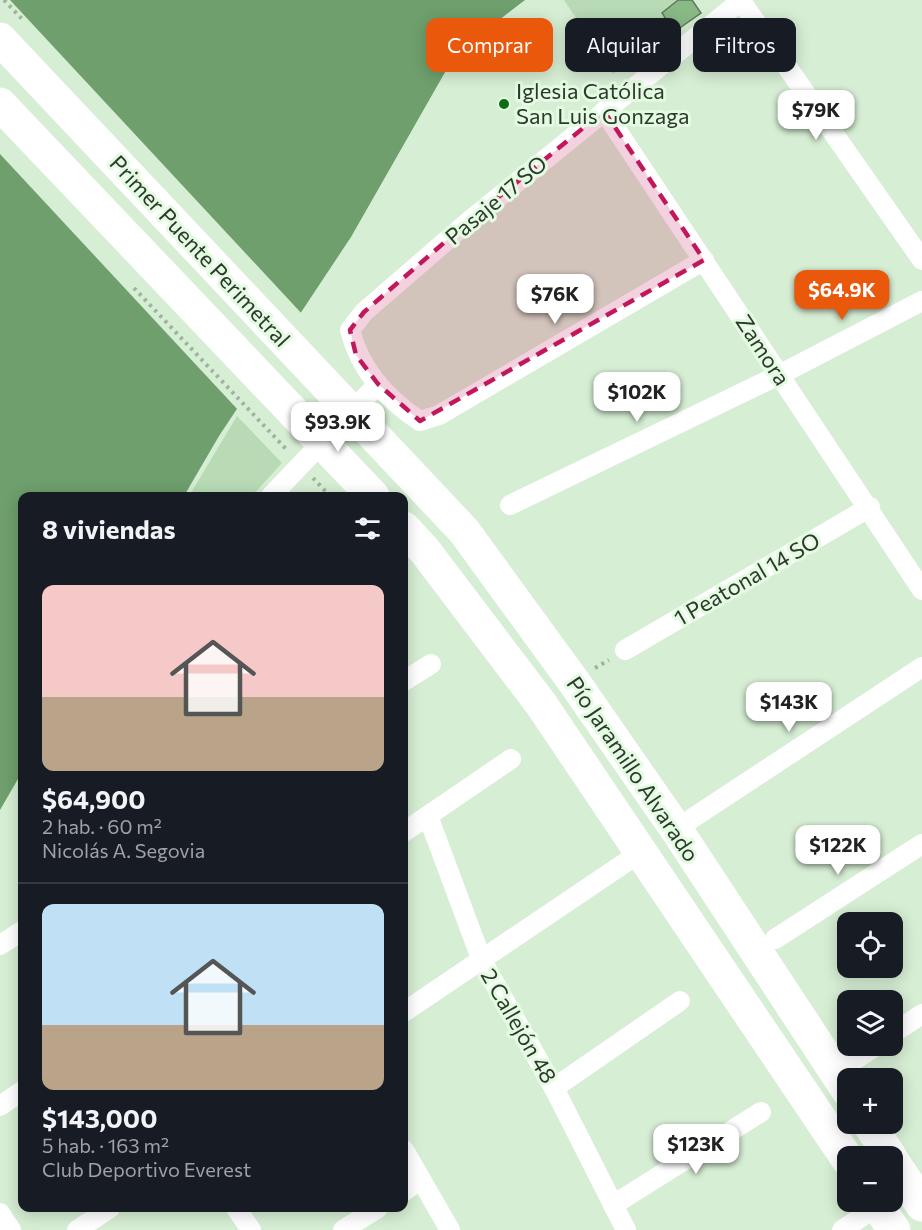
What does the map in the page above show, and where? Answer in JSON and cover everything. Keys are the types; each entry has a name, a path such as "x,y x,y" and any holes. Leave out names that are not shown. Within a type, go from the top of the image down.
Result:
{"highway":[{"name":"Primer Puente Perimetral","path":"0,39 399,462"},
{"name":"Primer Puente Perimetral","path":"0,104 333,476"},
{"name":"Pío Jaramillo Alvarado","path":"399,462 464,531 574,682 676,829 837,1074"},
{"path":"333,476 365,492"},
{"name":"Pío Jaramillo Alvarado","path":"408,532 425,551 541,704 839,1146"},
{"path":"903,1176 922,1205"}],"street":[{"name":"Pasaje 17 SO","path":"704,260 439,415 420,421 402,409 378,384 356,355 350,330 364,312 468,222 741,1"},
{"path":"741,1 922,260"},
{"name":"Zamora","path":"604,111 779,375 870,507 922,590"},
{"path":"510,506 779,375 922,301"},
{"path":"275,492 378,384"},
{"name":"1 Peatonal 14 SO","path":"625,650 870,507"},
{"path":"408,678 431,664"},
{"path":"676,829 922,667"},
{"path":"408,829 511,759"},
{"name":"2 Callejón 48","path":"428,816 482,962 554,1088 626,1230"},
{"path":"775,939 922,844"},
{"path":"408,1009 482,962 641,852"},
{"path":"0,945 18,934"},
{"path":"554,1088 680,1001"},
{"path":"903,1027 922,1014"},
{"path":"855,1068 867,1056"},
{"path":"0,1106 18,1094"},
{"path":"613,1205 760,1112"},
{"path":"408,1157 450,1230"},
{"path":"408,1188 421,1179"},
{"path":"77,1230 105,1212"},
{"path":"239,1212 251,1230"},
{"path":"343,1230 372,1212"},
{"path":"0,1213 11,1230"},
{"path":"842,1230 882,1213"}],"path":[{"path":"129,283 291,455"},
{"path":"308,472 333,476 331,492"},
{"path":"574,682 625,650"}],"highlighted area":[{"path":"604,111 704,260 420,421 378,384 356,355 350,330 364,312 468,222"}],"shaded area":[{"path":"0,0 525,0 502,18 426,18 426,72 445,72 351,237 219,436 186,492 18,492 18,779 0,810"},
{"path":"564,0 676,0 661,13 664,18 576,18"},
{"path":"237,416 282,463 256,492 191,492"}],"pier":[{"path":"0,0 10,0 303,315 239,411 0,154"}],"building":[{"path":"678,0 692,0 701,13 681,27 681,18 665,18 662,13"}],"place":[{"name":"Iglesia Católica San Luis Gonzaga","path":"504,104"}]}
